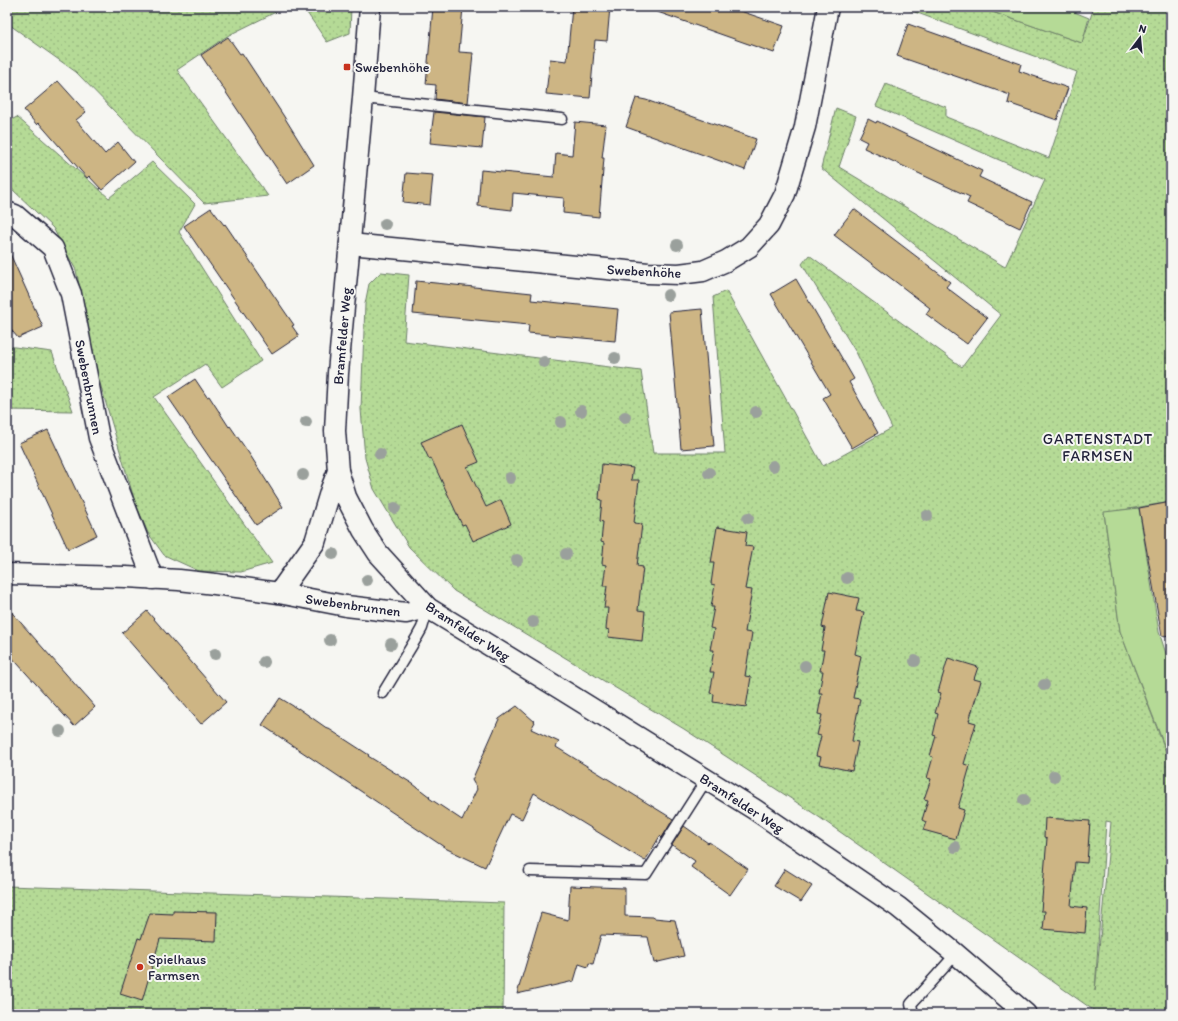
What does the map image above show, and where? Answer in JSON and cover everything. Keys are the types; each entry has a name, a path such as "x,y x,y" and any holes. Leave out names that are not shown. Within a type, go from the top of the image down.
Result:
{"street":[{"name":"Bramfelder Weg","path":"370,7 338,373 335,424 338,471 346,497 363,530 378,553 428,608 754,809 863,883 898,907 1026,1014"},
{"name":"Swebenhöhe","path":"350,244 648,273 679,274 703,271 726,261 749,247 769,225 785,194 805,127 828,7"},
{"name":"Swebenbrunnen","path":"7,212 15,215 53,248 71,294 99,438 153,579"},
{"name":"Swebenbrunnen","path":"279,593 315,542 338,471"},
{"name":"Swebenbrunnen","path":"7,574 153,579 215,584 279,593 346,606 406,613 428,608"}],"lane":[{"path":"363,98 562,119"},
{"path":"383,693 422,628 428,608"},
{"path":"530,871 646,874 706,780"},
{"path":"913,1014 911,1004 956,954"}],"green space":[{"path":"7,7 286,7 229,35 177,70 268,196 204,203 76,72 7,23"},
{"path":"303,7 351,7 350,33 327,42"},
{"path":"978,7 1082,43 1094,7 1171,7 1171,502 1104,513 1120,631 1171,765 1171,1014 1099,1014 816,815 684,729 454,591 409,547 374,489 365,458 361,409 365,304 369,284 381,272 409,275 404,341 641,371 653,453 725,453 713,297 726,291 823,466 892,428 857,354 802,264 809,255 962,367 1001,315 821,168 836,108 856,116 839,167 1005,267 1045,180 876,106 886,84 946,107 946,117 1049,158 1077,72 904,8","holes":["1106,821 1111,822 1095,991"]},
{"path":"978,7 1062,7 1089,18 1082,43"},
{"path":"17,117 109,198 152,162 195,204 179,232 261,361 222,387 205,364 154,397 272,563 241,572 199,571 164,555 148,533 135,502 97,373 76,270 53,228 13,190 7,189 7,122"},
{"path":"7,346 52,352 73,411 7,410"},
{"path":"1139,508 1159,632 1171,669 1171,763 1120,631 1104,512"},
{"path":"7,886 504,903 503,1014 7,1014"}],"building":[{"path":"433,7 463,7 459,52 473,53 468,103 435,99 436,85 426,84"},
{"path":"572,7 610,7 607,41 595,40 590,98 546,94 550,59 567,61"},
{"path":"649,7 729,7 784,26 774,53 649,9"},
{"path":"908,24 1021,64 1019,71 1068,88 1057,120 1008,103 1010,95 897,56"},
{"path":"228,37 240,54 242,53 314,165 287,184 201,55"},
{"path":"58,81 86,112 76,120 105,154 118,142 134,162 102,190 89,176 87,178 39,123 37,125 24,110"},
{"path":"636,98 646,100 756,139 745,170 626,127"},
{"path":"434,112 485,117 482,148 430,143"},
{"path":"868,119 876,123 877,121 982,171 979,177 1032,202 1020,228 967,203 970,197 864,148 867,142 859,138"},
{"path":"575,122 606,125 602,158 604,158 599,217 563,213 564,198 513,193 512,210 478,206 481,170 554,177 556,153 572,155"},
{"path":"406,173 433,175 430,205 403,202"},
{"path":"211,208 224,225 225,224 294,325 292,326 299,336 272,354 184,226"},
{"path":"854,209 950,282 946,287 987,318 967,344 926,314 930,308 834,235"},
{"path":"7,247 43,327 18,338 7,325"},
{"path":"796,279 854,379 849,382 878,433 852,448 823,398 830,394 771,294"},
{"path":"416,281 532,293 531,300 618,309 615,341 528,333 529,325 413,314"},
{"path":"702,309 714,446 681,449 669,312"},
{"path":"195,379 207,397 209,396 229,427 230,426 250,455 283,507 256,525 168,397"},
{"path":"462,424 479,462 467,467 486,507 501,500 511,524 473,541 465,524 462,525 431,458 429,459 421,442"},
{"path":"48,430 97,535 68,549 19,443"},
{"path":"602,464 633,468 631,480 639,480 634,523 642,524 637,566 643,567 638,610 645,611 642,641 608,637 609,630 606,629 608,608 604,608 607,586 603,586 606,565 602,564 604,543 601,542 603,522 600,521 602,500 599,499"},
{"path":"1171,502 1171,635 1162,636 1139,508"},
{"path":"717,527 747,532 745,546 753,547 745,589 752,590 745,632 752,633 745,676 751,677 746,707 713,702 714,694 710,693 714,672 710,672 714,650 710,650 714,629 710,628 714,607 711,607 715,585 711,584 714,563 711,563"},
{"path":"829,592 859,598 856,611 864,612 855,654 861,656 853,698 860,699 852,741 858,742 852,771 819,764 821,757 816,756 821,736 817,735 822,715 818,714 822,693 819,693 823,671 820,671 824,650 821,650 825,628 822,627"},
{"path":"7,607 95,707 74,726 7,652"},
{"path":"147,611 226,702 201,724 122,633"},
{"path":"948,658 978,667 974,679 981,681 969,721 976,723 964,764 970,766 958,808 964,810 956,839 923,830 926,822 922,820 928,800 924,799 931,779 927,778 933,757 930,756 936,736 933,735 938,714 935,713 941,693 938,692"},
{"path":"280,698 298,708 369,755 368,756 413,784 430,797 429,798 462,820 477,789 472,780 499,719 517,706 535,722 531,729 559,742 556,747 673,819 662,838 660,836 645,861 534,793 522,819 510,814 485,867 447,849 262,725"},
{"path":"1045,818 1090,821 1087,863 1075,862 1071,906 1087,908 1085,933 1043,929 1045,911 1041,911 1047,838 1044,837"},
{"path":"684,826 748,869 730,895 691,867 695,861 672,845"},
{"path":"785,869 812,886 801,902 774,886"},
{"path":"570,886 625,888 625,916 653,917 675,920 684,956 654,963 648,937 601,935 593,964 589,963 588,967 579,964 574,981 517,994 541,913 568,920"},
{"name":"Spielhaus Farmsen","path":"173,911 217,912 216,941 160,939 142,1001 120,994 138,938 141,939 150,913 173,914"}],"place":[{"name":"Swebenhöhe","path":"347,67"},
{"name":"Spielhaus Farmsen","path":"140,967"}],"district":[{"name":"GARTENSTADT FARMSEN","path":"1098,448"}]}
